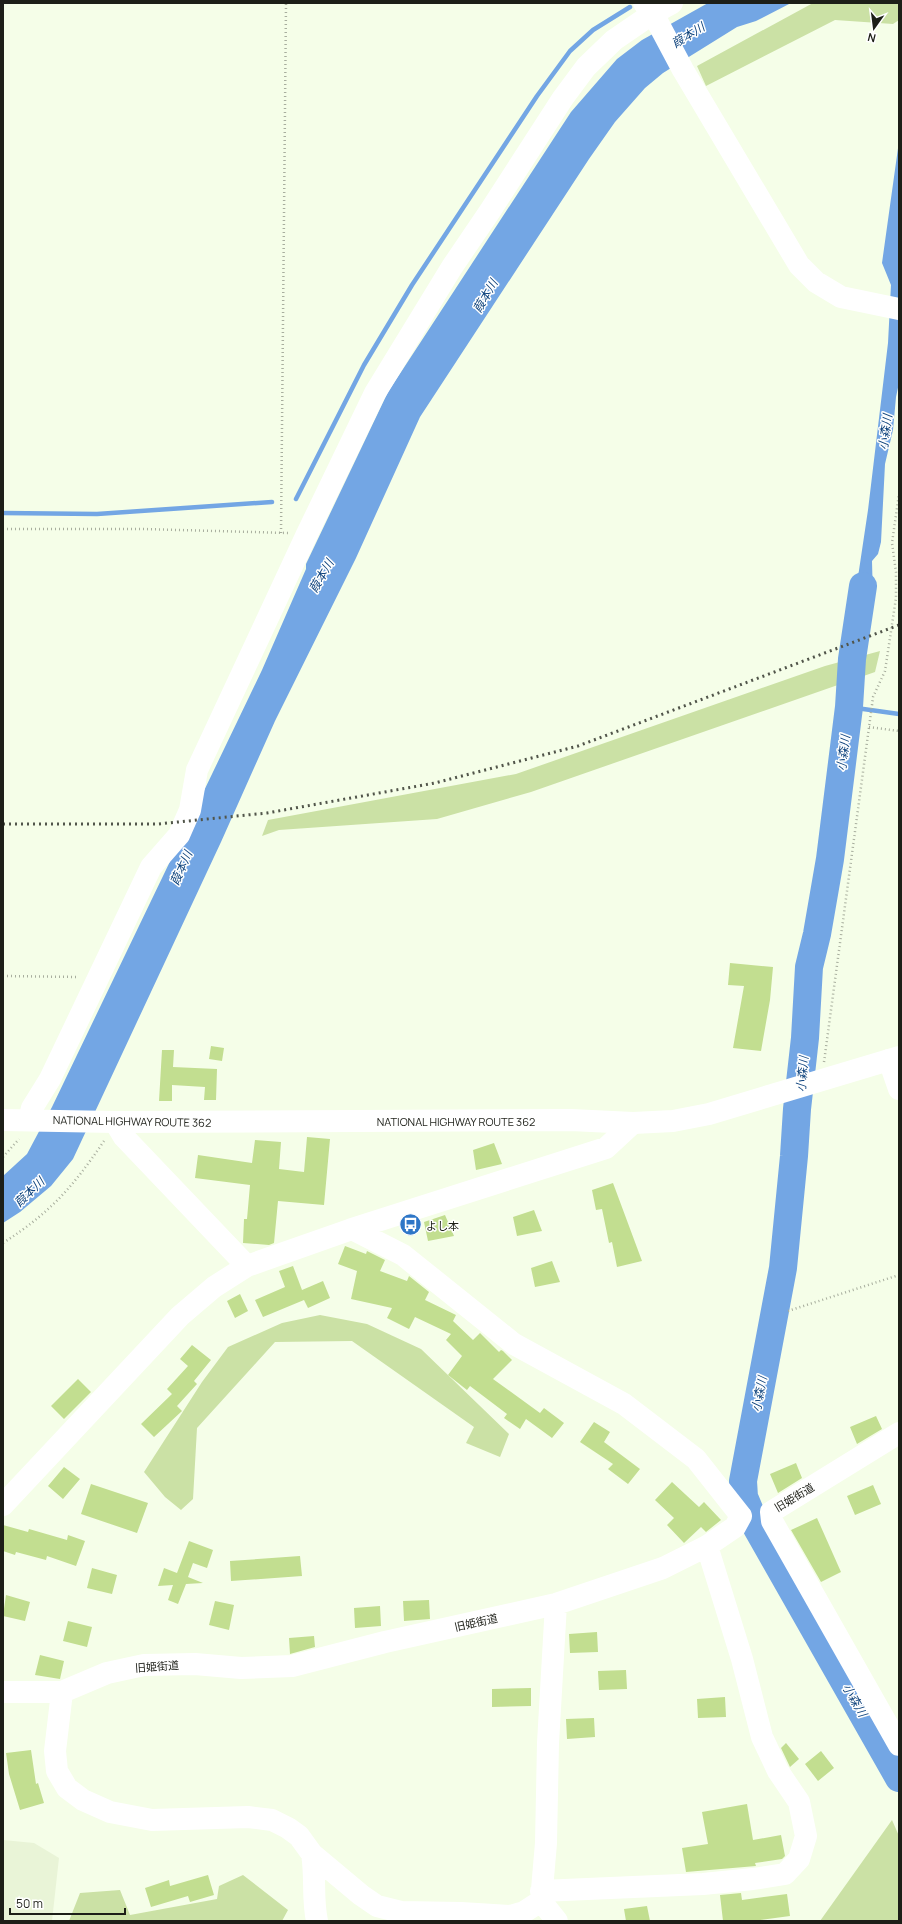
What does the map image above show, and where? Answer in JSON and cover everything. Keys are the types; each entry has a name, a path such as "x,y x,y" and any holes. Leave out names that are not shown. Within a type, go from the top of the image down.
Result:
{"main road":[{"path":"27,1126 32,1108 50,1079 151,867 179,835 190,810 197,770 307,534 375,393 452,267 563,98 586,68 614,40 651,13 672,3"},
{"path":"651,13 683,70 799,265 816,282 841,297 890,308"},
{"path":"894,1058 899,1089"},
{"name":"NATIONAL HIGHWAY ROUTE 362","path":"3,1120 27,1126 110,1122 571,1120 633,1123 673,1121 708,1114 782,1093 820,1072 894,1058"},
{"path":"110,1122 247,1266"},
{"path":"3,1504 180,1316 214,1287 247,1266 352,1229 606,1148 633,1123"},
{"path":"352,1229 403,1254 514,1344 624,1404 696,1459 741,1516"},
{"name":"旧姫街道","path":"3,1692 62,1692 107,1673 144,1665 195,1664 241,1668 292,1666 385,1642 556,1604 663,1568 708,1546 735,1527 741,1516 772,1521 771,1512 776,1507 827,1478 899,1433"},
{"path":"772,1521 899,1745"},
{"path":"62,1692 55,1751 57,1771 66,1788 83,1800 110,1812 152,1820 248,1817 272,1820 288,1828 299,1836 312,1854 377,1906 401,1912 461,1912 510,1916 524,1912 541,1896 703,1884 785,1874 799,1859 806,1836 799,1802 778,1771 762,1737 742,1659 708,1546"},
{"path":"556,1604 548,1743 546,1843 541,1896 557,1921"},
{"path":"312,1854 315,1872 314,1906 317,1921"}],"path":[{"path":"281,533 286,3"},
{"path":"820,1072 873,697 885,671 896,598 896,572 892,543 899,494"},
{"path":"3,529 143,529 307,534"},
{"path":"869,727 899,731"},
{"path":"3,976 99,977"},
{"path":"3,1243 31,1225 67,1192 82,1174 110,1122"},
{"path":"3,1157 27,1126"},
{"path":"788,1311 899,1276"}],"shaded area":[{"path":"3,1840 34,1843 59,1858 52,1921 3,1921"}],"green space":[{"path":"813,3 899,3 899,20 893,24 835,20 706,86 697,66"},
{"path":"880,651 875,672 531,792 437,819 279,830 262,836 268,820 516,774 825,666"},
{"path":"320,1315 367,1324 421,1349 509,1434 500,1457 466,1443 474,1427 352,1341 275,1342 197,1428 193,1499 181,1510 165,1497 144,1472 202,1382 228,1347 282,1323"},
{"path":"892,1820 899,1836 899,1921 820,1921"},
{"path":"243,1875 288,1910 282,1921 69,1921 80,1893 120,1890 130,1915 217,1899 219,1886"}],"water":[{"name":"葭本川","path":"708,3 791,3 756,21 737,27 663,73 645,88 615,122 589,159 420,417 356,558 275,721 221,842 73,1159 51,1186 20,1212 3,1223 3,1176 27,1154 52,1107 262,670 306,569 306,564 388,392 571,112 617,59 642,40"},
{"path":"899,141 899,383 896,397 893,430 885,464 881,542 878,554 872,561 873,600 861,629 852,617 868,510 888,343 891,285 882,263"}],"building":[{"path":"730,963 773,967 770,1000 761,1051 733,1048 744,986 728,985"},
{"path":"211,1046 224,1048 222,1061 209,1059"},
{"path":"162,1050 174,1050 173,1067 217,1069 216,1100 204,1100 205,1087 172,1085 172,1101 159,1101"},
{"path":"307,1137 330,1139 324,1205 278,1201 274,1243 269,1245 243,1243 244,1219 247,1219 250,1185 195,1178 198,1155 252,1163 255,1140 281,1142 279,1169 304,1172"},
{"path":"494,1143 502,1164 476,1170 473,1150"},
{"path":"613,1183 642,1261 617,1267 612,1242 609,1243 602,1209 596,1210 592,1190"},
{"path":"534,1210 542,1231 517,1236 513,1217"},
{"path":"445,1215 454,1236 428,1241 424,1222"},
{"path":"345,1246 366,1254 367,1251 385,1260 380,1271 407,1281 409,1276 429,1292 425,1300 456,1315 453,1321 473,1340 480,1333 499,1352 501,1350 503,1351 512,1360 493,1379 540,1413 544,1408 564,1423 552,1438 526,1419 520,1429 504,1418 507,1414 470,1386 467,1390 448,1375 462,1356 446,1340 451,1334 415,1317 409,1329 387,1318 392,1308 351,1299 357,1271 338,1264"},
{"path":"552,1261 560,1282 535,1287 531,1268"},
{"path":"293,1266 302,1290 323,1281 330,1298 308,1308 304,1300 263,1317 255,1300 285,1287 279,1271"},
{"path":"240,1294 248,1311 235,1318 227,1301"},
{"path":"192,1345 211,1360 194,1381 197,1384 177,1406 182,1411 154,1437 141,1424 172,1394 167,1389 188,1366 180,1359"},
{"path":"78,1379 91,1392 64,1419 51,1406"},
{"path":"876,1416 882,1429 857,1444 850,1427"},
{"path":"594,1422 610,1432 604,1442 640,1469 628,1484 608,1469 613,1464 580,1442"},
{"path":"796,1463 802,1478 778,1493 770,1474"},
{"path":"64,1467 80,1479 63,1499 48,1486"},
{"path":"672,1482 699,1507 704,1502 721,1520 706,1532 701,1527 684,1543 667,1525 674,1518 655,1500"},
{"path":"91,1484 148,1503 137,1533 81,1514"},
{"path":"873,1485 881,1504 855,1515 847,1496"},
{"path":"817,1518 841,1572 821,1582 791,1530"},
{"path":"3,1525 28,1532 29,1529 67,1540 68,1535 85,1541 76,1566 47,1556 46,1560 16,1552 15,1555 3,1551"},
{"path":"189,1541 213,1550 207,1568 193,1563 188,1577 203,1583 186,1584 178,1604 168,1600 173,1585 158,1586 164,1568 177,1573"},
{"path":"300,1556 302,1576 231,1581 230,1561"},
{"path":"92,1568 117,1575 112,1594 87,1588"},
{"path":"6,1595 30,1602 25,1621 3,1616"},
{"path":"429,1600 430,1619 404,1621 403,1601"},
{"path":"215,1601 234,1605 229,1630 209,1625"},
{"path":"380,1606 381,1626 355,1628 354,1608"},
{"path":"68,1621 92,1627 87,1647 63,1641"},
{"path":"597,1632 598,1652 570,1653 569,1634"},
{"path":"314,1636 315,1647 290,1654 289,1638"},
{"path":"40,1655 64,1661 60,1679 35,1675"},
{"path":"626,1670 627,1689 599,1690 598,1671"},
{"path":"531,1688 531,1706 492,1707 492,1689"},
{"path":"725,1697 726,1717 698,1718 697,1699"},
{"path":"594,1718 595,1737 567,1739 566,1719"},
{"path":"786,1743 799,1759 790,1767 781,1748"},
{"path":"31,1750 36,1784 38,1783 44,1803 20,1810 9,1774 6,1753"},
{"path":"821,1751 834,1768 818,1781 805,1764"},
{"path":"747,1804 753,1840 781,1835 785,1856 782,1859 755,1863 756,1866 686,1872 682,1848 708,1844 702,1812"},
{"path":"208,1875 214,1895 190,1902 188,1896 151,1907 145,1888 169,1880 170,1886"},
{"path":"741,1893 742,1900 787,1894 790,1916 753,1921 723,1921 720,1895"},
{"path":"647,1906 650,1921 626,1921 624,1909"}],"waterway":[{"path":"296,499 364,365 412,285 537,96 570,51 593,30 630,7"},
{"path":"3,513 97,514 272,502"},
{"name":"小森川","path":"863,586 852,659 849,707 830,859 817,934 809,967 805,1038 797,1109 783,1268 743,1481 744,1497 757,1528 899,1778"},
{"path":"849,707 899,714"}],"railway":[{"path":"3,824 158,824 267,813 435,783 578,746 899,625"}],"place":[{"name":"よし本","path":"411,1225"}]}
